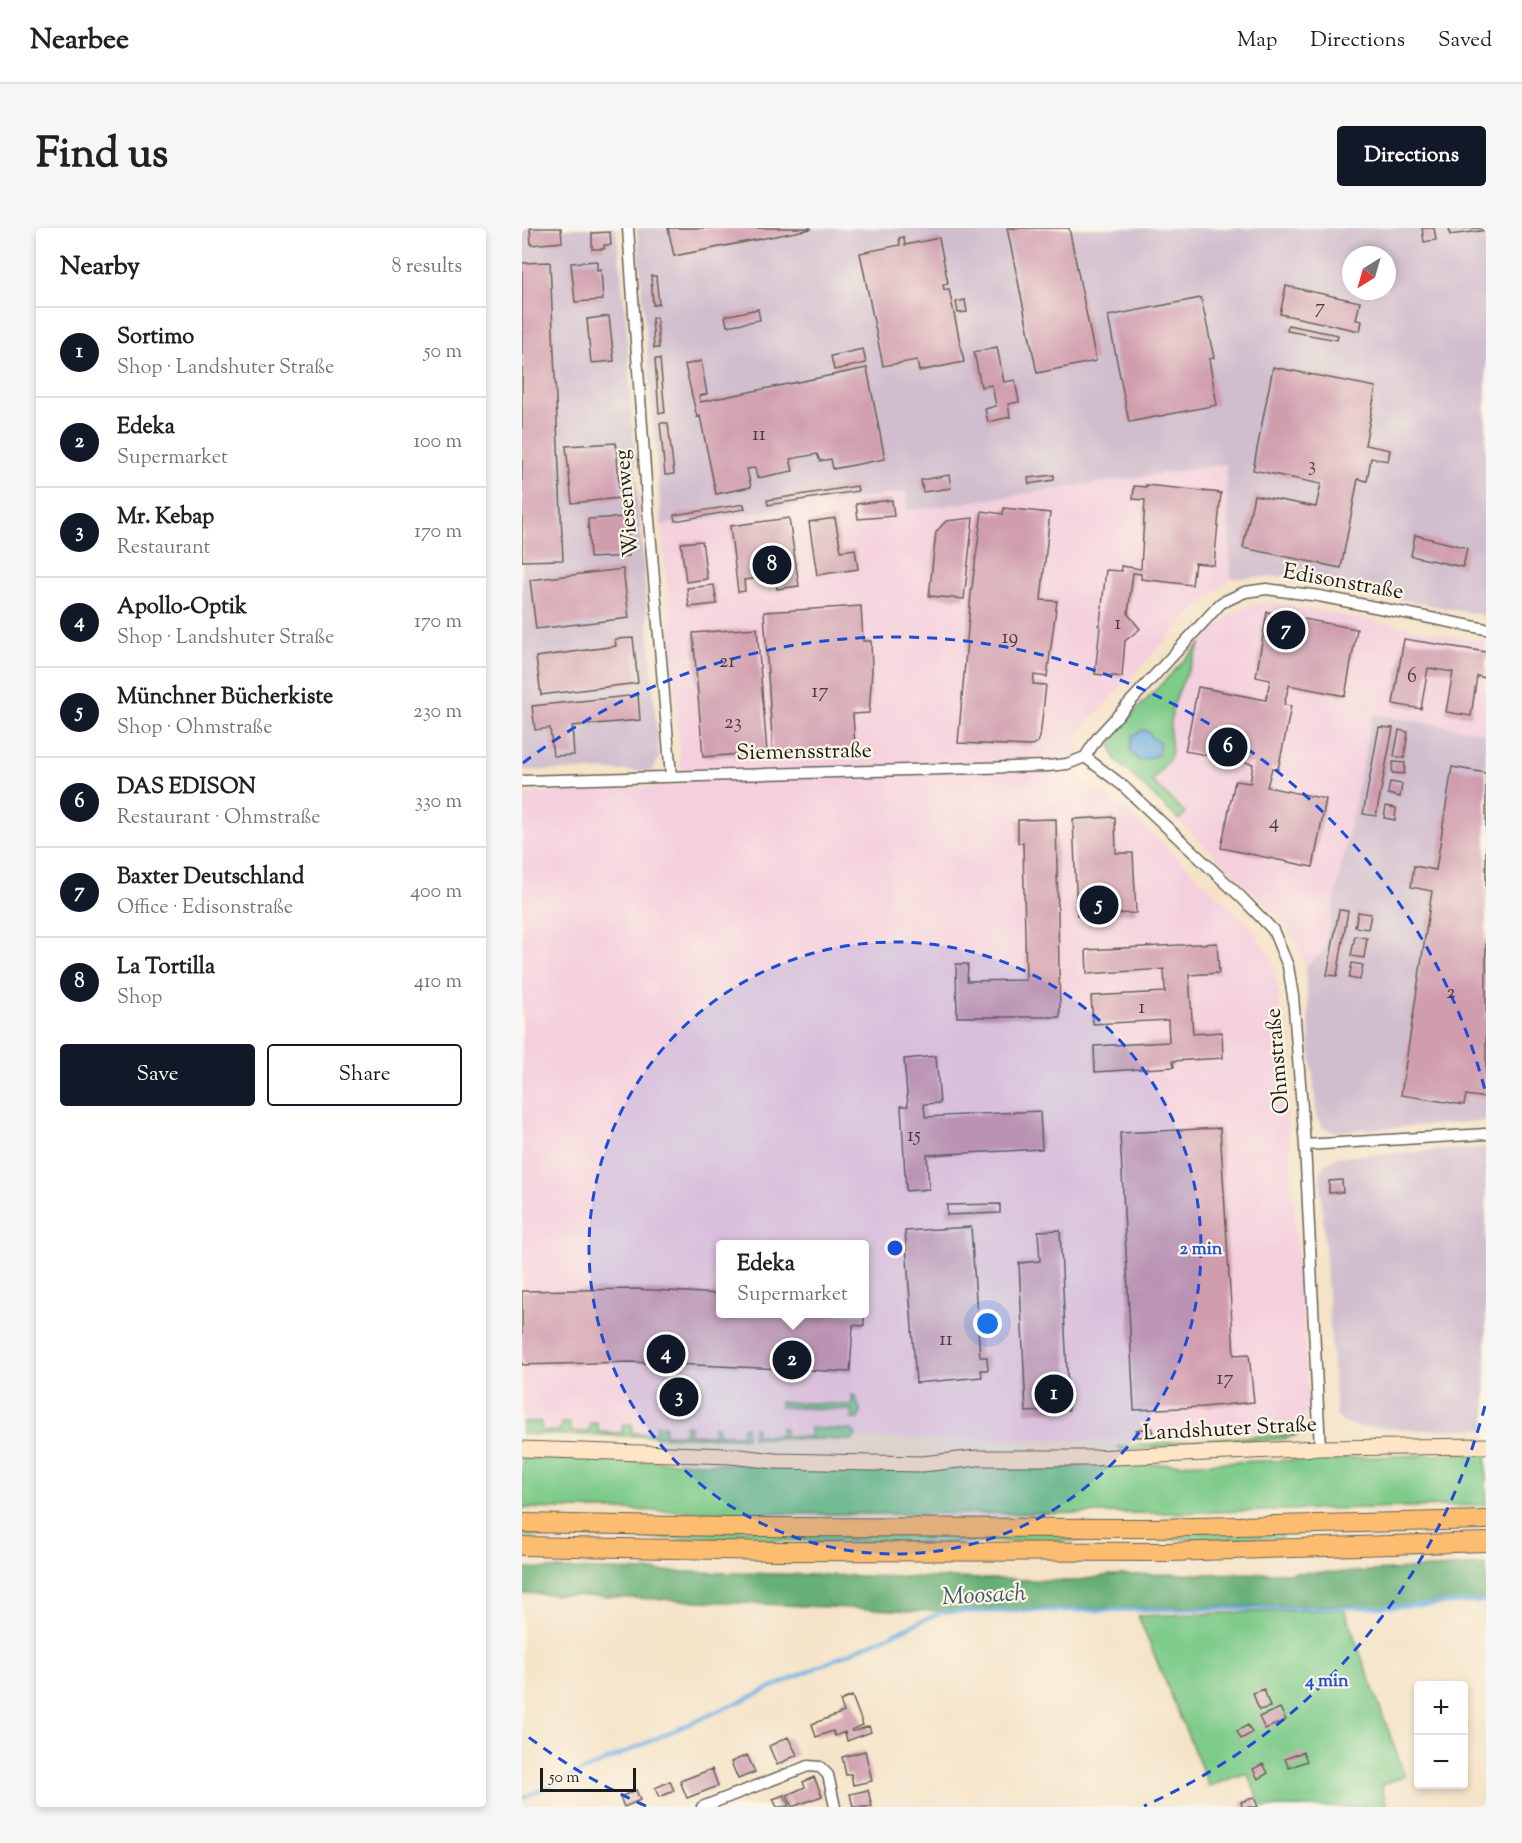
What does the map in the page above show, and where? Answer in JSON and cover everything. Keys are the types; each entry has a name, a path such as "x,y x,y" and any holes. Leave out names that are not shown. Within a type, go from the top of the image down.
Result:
{"highway":[{"path":"522,1523 728,1527 1150,1528 1486,1520"},
{"path":"522,1546 775,1551 1170,1552 1486,1542"}],"main road":[{"name":"Landshuter Straße","path":"522,1449 731,1456 775,1461 922,1464 977,1458 1169,1456 1320,1448 1486,1446"}],"street":[{"name":"Wiesenweg","path":"628,228 647,496 671,776"},
{"name":"Edisonstraße","path":"1085,757 1098,736 1221,603 1245,592 1266,590 1319,596 1486,629"},
{"name":"Siemensstraße","path":"522,781 1048,766 1067,764 1085,757"},
{"name":"Ohmstraße","path":"1085,757 1122,785 1241,897 1273,930 1288,966 1292,986 1305,1145 1320,1448"},
{"path":"1305,1145 1486,1134"},
{"path":"702,1807 808,1766 820,1767 828,1775 835,1807"}],"shaded area":[{"path":"522,228 616,228 625,310 659,759 651,771 522,770"},
{"path":"637,228 1486,228 1486,616 1284,577 1231,578 1226,464 907,511 906,492 662,525"},
{"path":"1227,464 1231,578 1195,609 1078,733 1080,780 1120,804 1252,928 1272,960 1279,996 1308,1400 1305,1418 1298,1426 1290,1430 1096,1441 522,1434 522,794 682,785 662,525 907,492 908,511"},
{"path":"1273,602 1486,642 1486,733 1373,714 1324,951 1305,966 1297,944 1279,917 1118,762 1112,750 1113,738 1120,727 1224,619 1256,604"},
{"path":"1373,714 1486,733 1486,1121 1334,1132 1324,1129 1317,1119 1305,966 1324,951"},
{"path":"1486,1147 1486,1429 1422,1430 1359,1427 1343,1423 1336,1415 1320,1172 1326,1163 1338,1157"}],"green space":[{"path":"1201,643 1172,710 1170,732 1172,753 1152,781 1185,813 1179,820 1118,762 1111,744 1120,727"},
{"path":"852,1395 855,1396 861,1412 858,1419 852,1419 851,1410 780,1407 780,1402 852,1405"},
{"path":"522,1422 541,1422 541,1431 560,1431 561,1423 570,1423 570,1431 589,1432 590,1423 598,1423 598,1432 622,1433 623,1424 632,1424 632,1433 656,1433 656,1425 665,1425 665,1434 685,1434 685,1425 690,1425 690,1434 713,1435 714,1426 718,1426 719,1435 742,1435 743,1427 747,1427 746,1438 522,1434"},
{"path":"753,1427 756,1427 756,1435 780,1436 781,1427 785,1428 785,1436 810,1437 810,1428 852,1430 856,1435 853,1440 752,1438"},
{"path":"1297,1435 1284,1439 1121,1451 1118,1447 1211,1439"},
{"path":"1486,1453 1486,1505 1166,1513 821,1514 522,1508 522,1458 831,1467 1003,1468"},
{"path":"522,1529 1282,1531 1282,1538 913,1543 522,1536"},
{"path":"1486,1565 1486,1602 1354,1608 1353,1605 915,1611 522,1593 522,1568 1073,1581 1110,1575 1351,1572"},
{"path":"1344,1609 1405,1776 1381,1785 1387,1807 1262,1807 1247,1773 1209,1786 1138,1616"}],"water":[{"path":"1143,730 1148,731 1152,738 1160,742 1158,755 1139,761 1130,751 1133,735"}],"building":[{"path":"530,228 561,228 562,242 531,245"},
{"path":"668,228 811,228 811,229 674,256"},
{"path":"1007,228 1069,228 1096,361 1037,373"},
{"path":"1422,228 1434,228 1436,240 1424,242"},
{"path":"1449,228 1486,228 1486,230 1450,235"},
{"path":"610,232 611,245 604,245 604,249 592,249 592,233"},
{"path":"904,237 905,245 939,238 948,283 943,284 944,290 949,289 964,362 919,371 917,360 883,366 860,253 900,245 899,238"},
{"path":"597,261 597,270 601,269 603,300 575,302 571,263"},
{"path":"550,262 563,560 522,561 522,263"},
{"path":"651,276 656,276 659,304 653,305"},
{"path":"1286,286 1342,298 1342,300 1360,302 1356,320 1362,321 1360,331 1280,314"},
{"path":"1201,298 1214,358 1209,359 1217,405 1129,422 1108,316"},
{"path":"965,300 967,312 958,313 956,302"},
{"path":"758,309 760,320 727,326 725,316"},
{"path":"609,316 614,361 591,363 587,319"},
{"path":"652,318 657,318 659,348 654,348"},
{"path":"1288,325 1338,335 1337,340 1287,331"},
{"path":"997,347 1004,382 1015,380 1019,402 1008,404 1010,417 988,422 985,409 996,406 992,385 981,387 974,352"},
{"path":"863,349 866,363 834,370 831,356"},
{"path":"655,359 660,359 665,413 659,413"},
{"path":"701,361 707,394 699,396 700,402 867,368 885,459 833,469 831,459 820,461 817,454 790,459 793,471 757,478 755,468 747,469 751,487 716,494 700,416 697,417 685,365"},
{"path":"1273,367 1376,387 1365,445 1390,450 1388,461 1371,458 1367,481 1358,479 1341,568 1243,548 1254,495 1316,507 1321,484 1253,470"},
{"path":"660,423 668,423 674,474 665,475"},
{"path":"616,443 620,498 572,503 566,446"},
{"path":"949,475 951,488 923,492 921,480"},
{"path":"1054,475 1054,480 1029,484 1028,478"},
{"path":"1146,485 1221,493 1214,565 1195,563 1192,585 1141,579 1141,574 1133,573 1128,614 1140,629 1125,641 1122,677 1095,674 1100,627 1098,625 1106,570 1122,571 1121,566 1141,569 1145,500 1133,499 1134,486 1146,487"},
{"path":"857,486 858,491 768,505 767,500"},
{"path":"892,500 894,516 858,519 856,504"},
{"path":"744,504 745,509 675,521 674,515"},
{"path":"1004,508 1050,513 1041,600 1057,601 1047,677 1034,675 1033,684 1046,685 1040,737 1038,742 1030,746 958,743 971,594 982,511 1003,514"},
{"path":"627,517 629,556 590,558 588,519"},
{"path":"789,518 799,586 777,589 775,576 744,580 745,591 738,592 730,526"},
{"path":"835,518 841,551 855,549 858,569 817,575 809,522"},
{"path":"973,518 964,599 929,596 936,532 946,521"},
{"path":"1415,535 1467,548 1463,567 1411,556"},
{"path":"702,541 707,579 686,582 681,543"},
{"path":"623,569 629,618 536,629 530,580"},
{"path":"714,585 717,604 689,607 687,588"},
{"path":"861,606 863,641 871,641 872,670 869,713 853,714 855,748 773,754 764,612"},
{"path":"1267,612 1357,629 1345,696 1289,685 1284,705 1291,706 1285,737 1278,769 1272,768 1267,787 1326,799 1313,867 1221,848 1235,781 1250,783 1253,764 1185,751 1198,687 1266,700 1270,680 1256,677"},
{"path":"757,628 767,752 703,757 693,633"},
{"path":"633,638 638,683 541,695 536,657 616,646 615,639"},
{"path":"1404,639 1486,652 1486,678 1477,676 1471,716 1446,712 1453,672 1428,668 1421,709 1393,704"},
{"path":"638,695 640,720 572,726 574,755 553,756 550,728 535,730 532,706"},
{"path":"1379,727 1393,728 1376,816 1363,814"},
{"path":"1399,730 1408,732 1404,758 1394,756"},
{"path":"1393,762 1405,763 1404,774 1392,773"},
{"path":"1452,767 1486,773 1486,1098 1466,1095 1464,1105 1401,1095 1432,891 1411,887 1414,866 1436,870"},
{"path":"1390,782 1402,784 1400,797 1388,794"},
{"path":"1386,806 1396,808 1395,820 1384,818"},
{"path":"1115,817 1116,853 1133,853 1136,913 1077,915 1073,819"},
{"path":"1056,819 1060,1017 957,1017 956,964 968,964 967,981 1026,980 1023,843 1018,843 1018,820"},
{"path":"1339,910 1348,911 1337,976 1327,975"},
{"path":"1358,912 1371,914 1368,929 1355,927"},
{"path":"1355,936 1367,938 1364,958 1351,956"},
{"path":"1217,943 1219,973 1189,975 1193,1034 1222,1032 1223,1058 1173,1061 1174,1067 1095,1072 1094,1046 1169,1042 1168,1020 1093,1024 1091,996 1165,992 1164,969 1087,974 1086,950"},
{"path":"1352,963 1363,965 1360,980 1349,978"},
{"path":"936,1056 940,1103 924,1104 925,1117 1040,1111 1042,1149 927,1155 929,1189 906,1191 901,1106 908,1106 904,1059"},
{"path":"1220,1128 1234,1355 1249,1354 1254,1402 1134,1410 1120,1133"},
{"path":"1342,1180 1343,1192 1329,1193 1329,1181"},
{"path":"1000,1204 1000,1213 947,1215 947,1205"},
{"path":"971,1227 980,1357 987,1357 988,1370 981,1370 982,1377 916,1383 905,1231"},
{"path":"1060,1230 1069,1410 1026,1412 1019,1263 1040,1261 1038,1231"},
{"path":"635,1289 716,1294 716,1318 864,1318 864,1326 853,1325 850,1372 631,1362 522,1365 522,1291"},
{"path":"1152,1428 1153,1436 1136,1437 1136,1430"},
{"path":"1264,1689 1270,1707 1259,1710 1253,1693"},
{"path":"852,1696 863,1725 851,1730 852,1732 869,1726 871,1732 847,1741 845,1732 835,1736 833,1731 816,1737 812,1724 844,1712 840,1701"},
{"path":"1280,1708 1286,1720 1265,1729 1259,1717"},
{"path":"1248,1725 1252,1733 1241,1739 1237,1731"},
{"path":"788,1737 797,1755 777,1765 769,1746"},
{"path":"865,1751 872,1781 853,1785 851,1774 846,1775 842,1757"},
{"path":"1303,1752 1307,1761 1289,1768 1285,1759"},
{"path":"747,1755 755,1772 738,1779 731,1762"},
{"path":"1263,1764 1268,1773 1258,1779 1253,1769"},
{"path":"712,1769 718,1786 687,1798 680,1781"},
{"path":"814,1777 822,1796 792,1807 787,1795 805,1787 803,1782"},
{"path":"670,1781 674,1791 659,1797 655,1788"},
{"path":"636,1790 640,1800 624,1807 620,1797"},
{"path":"868,1790 872,1807 853,1807 850,1794"},
{"path":"784,1795 789,1806 777,1807 773,1799"},
{"path":"1254,1797 1258,1807 1242,1807 1241,1802"}],"waterway":[{"name":"Moosach","path":"522,1798 942,1612 1385,1607 1486,1601"}],"place":[{"name":"La Tortilla","path":"772,565"},
{"name":"Baxter Deutschland","path":"1286,630"},
{"name":"DAS EDISON","path":"1228,747"},
{"name":"Münchner Bücherkiste","path":"1099,905"},
{"name":"Apollo-Optik","path":"666,1354"},
{"name":"Edeka","path":"792,1360"},
{"name":"Sortimo","path":"1054,1394"},
{"name":"Mr. Kebap","path":"679,1397"}]}
